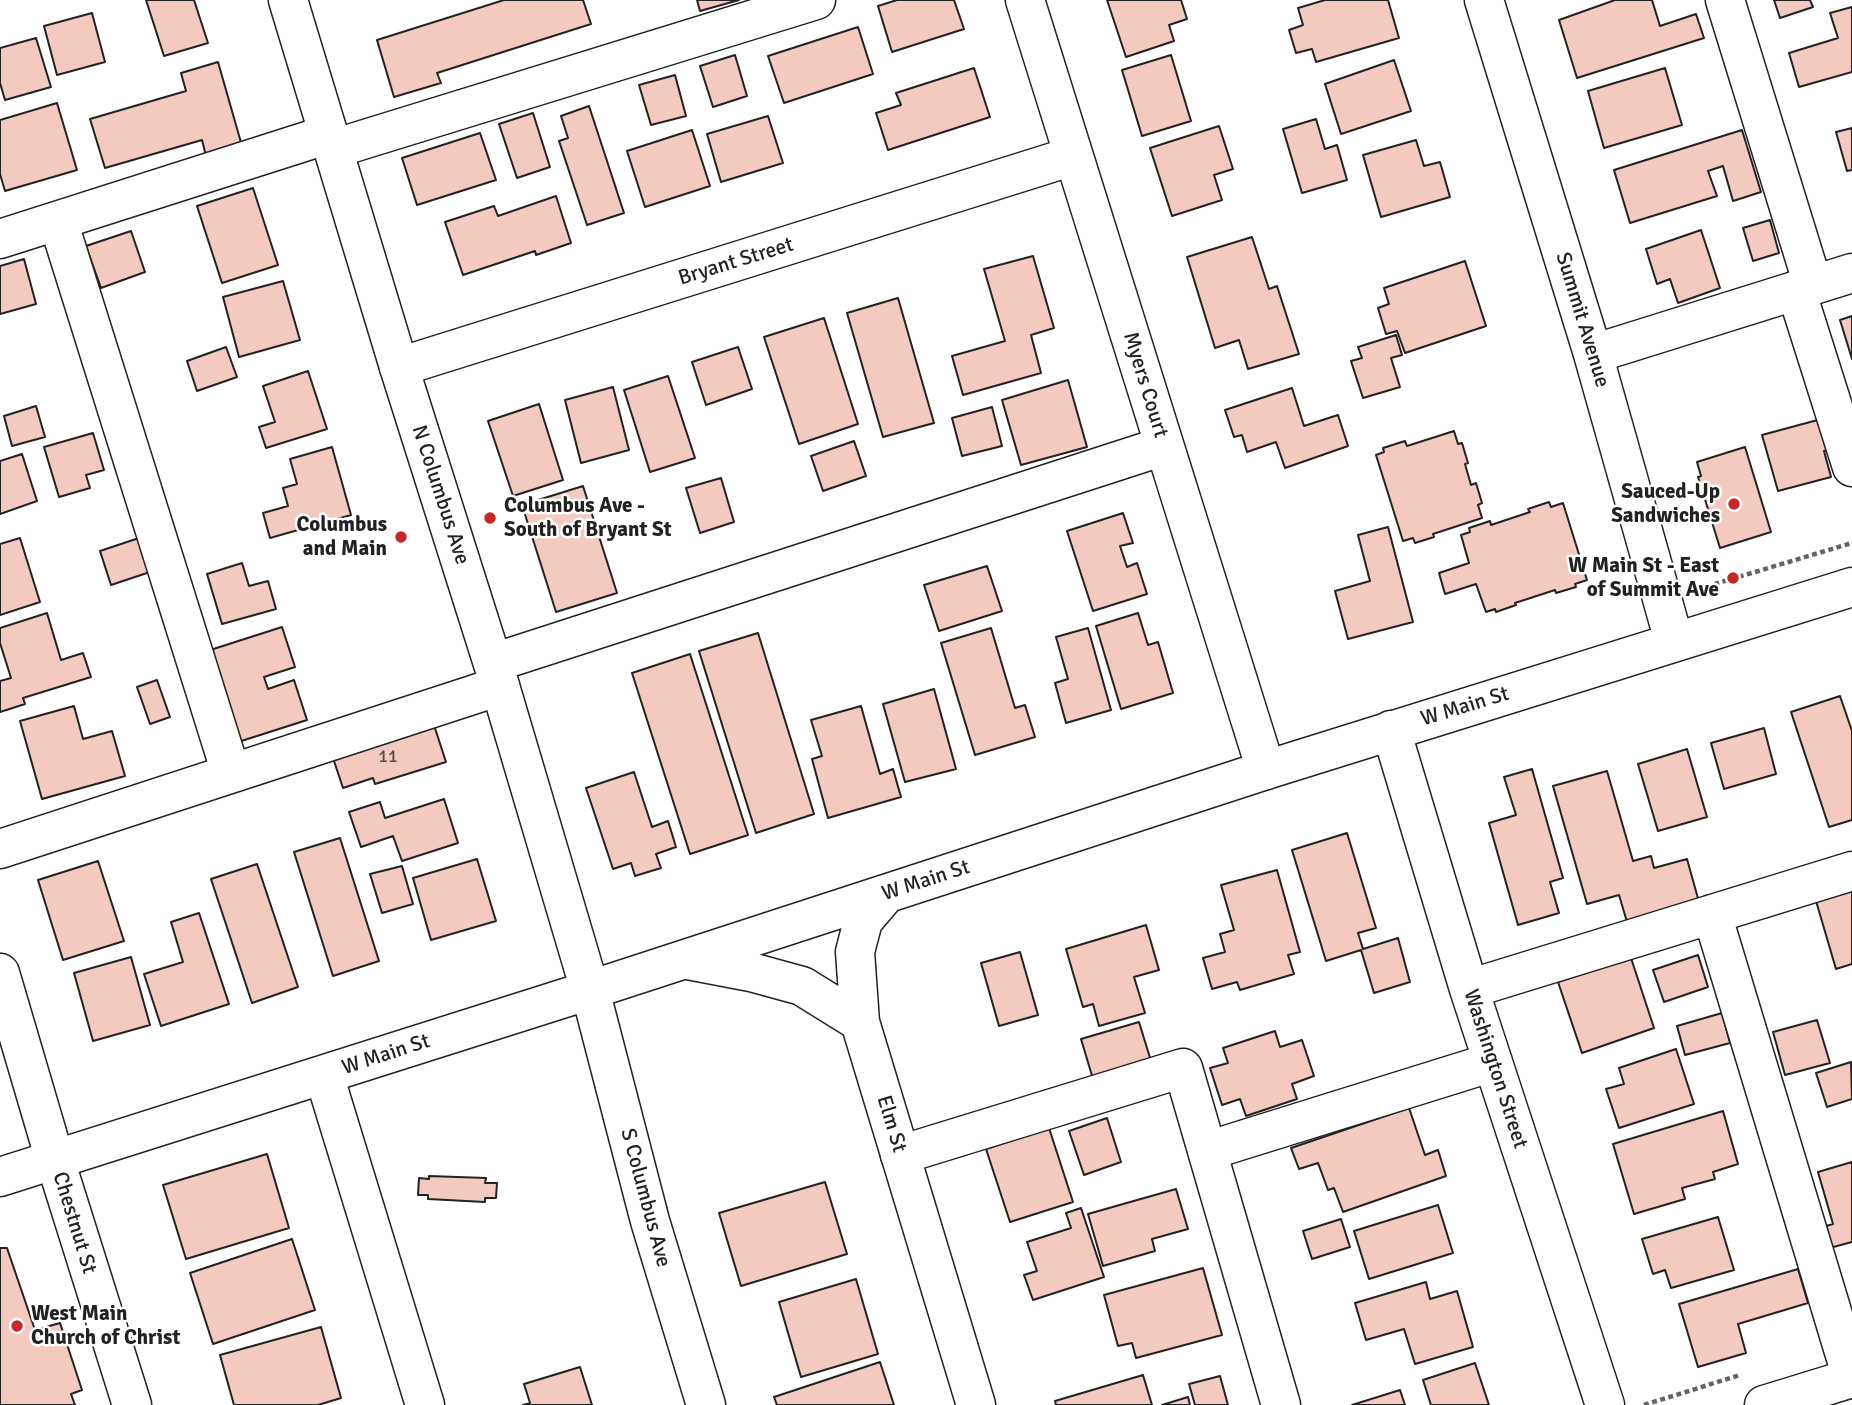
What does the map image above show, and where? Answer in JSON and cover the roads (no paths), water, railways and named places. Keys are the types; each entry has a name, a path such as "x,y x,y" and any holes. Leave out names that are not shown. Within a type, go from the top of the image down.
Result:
{"main road":[{"name":"N Columbus Ave","path":"288,0 399,367 496,674 590,990"},
{"path":"0,239 816,0"},
{"name":"Myers Court","path":"1025,0 1266,770"},
{"name":"Summit Avenue","path":"1484,0 1593,354 1674,641"},
{"path":"1725,0 1852,467"},
{"name":"Bryant Street","path":"399,367 1073,156"},
{"path":"58,221 231,773"},
{"path":"1593,354 1852,273"},
{"path":"0,849 231,773 496,674 1164,446"},
{"name":"W Main St","path":"0,1177 590,990 1391,730 1852,587"},
{"name":"Washington Street","path":"1391,730 1469,989 1605,1405"},
{"path":"1469,989 1852,871"},
{"name":"Elm St","path":"886,894 863,921 855,953 860,1022 976,1405"},
{"path":"1712,914 1852,1378 1764,1405"},
{"path":"686,959 802,986 860,1022"},
{"name":"Chestnut St","path":"0,973 132,1405"},
{"name":"S Columbus Ave","path":"590,990 650,1221 706,1405"},
{"path":"1207,1151 1493,1062"},
{"path":"901,1155 1183,1068 1281,1405"},
{"path":"324,1075 425,1405"}],"place":[{"name":"Sauced-Up Sandwiches","path":"1734,504"},
{"name":"Columbus Ave - South of Bryant St","path":"490,518"},
{"name":"Columbus and Main","path":"401,537"},
{"name":"W Main St - East of Summit Ave","path":"1733,578"},
{"name":"West Main Church of Christ","path":"17,1326"}]}
